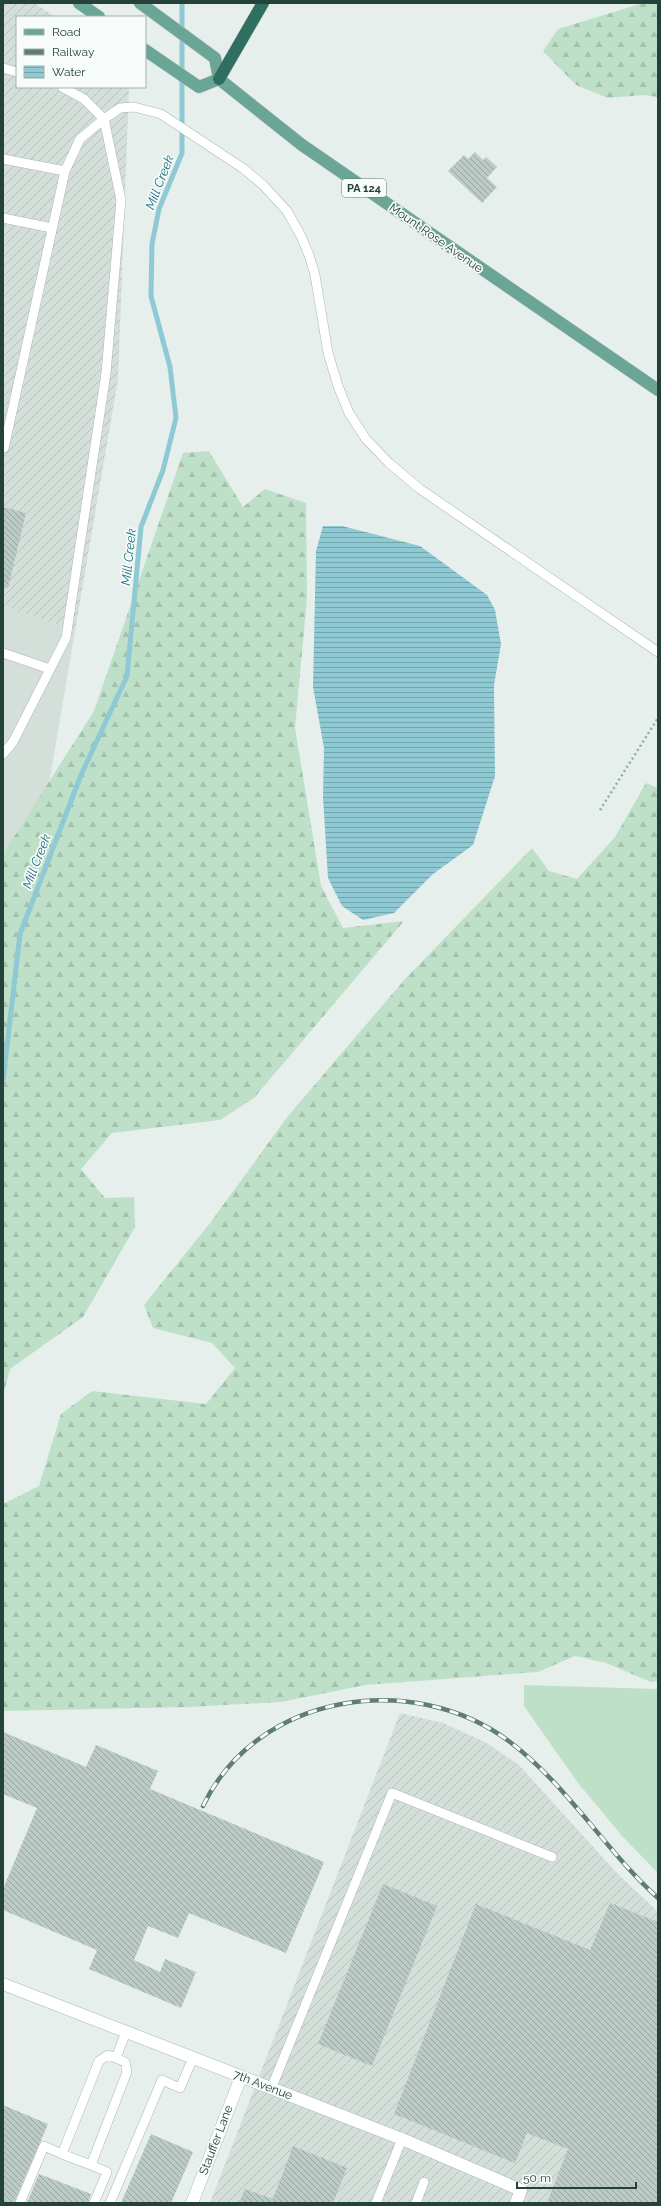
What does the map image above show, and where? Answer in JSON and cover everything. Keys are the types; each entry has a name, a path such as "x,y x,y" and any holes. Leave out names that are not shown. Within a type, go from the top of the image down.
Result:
{"highway":[{"path":"218,79 263,3"}],"main road":[{"path":"79,3 98,16"},
{"path":"140,3 215,58 218,79 199,87 146,51"},
{"name":"Mount Rose Avenue","path":"218,79 302,145 658,390"}],"street":[{"name":"7th Avenue","path":"3,1984 402,2139 521,2190 516,2203"},
{"name":"Stauffer Lane","path":"192,2203 241,2077"}],"lane":[{"path":"3,68 16,72"},
{"path":"3,754 13,742 66,638 106,373 121,200 104,119 84,99 64,88"},
{"path":"4,448 65,171 80,140 104,119 120,108 134,108 161,114 244,169 263,185 287,211 301,236 315,275 328,353 338,386 349,413 366,439 389,463 420,489 658,652"},
{"path":"3,159 65,171"},
{"path":"3,218 52,228"},
{"path":"3,653 50,669"},
{"path":"271,2088 392,1793 552,1858"},
{"path":"116,2058 126,2032"},
{"path":"62,2154 99,2062 108,2055 116,2058 125,2062 127,2072 91,2165"},
{"path":"110,2203 162,2080 180,2088 193,2058"},
{"path":"376,2203 402,2139"},
{"path":"20,2203 44,2146 107,2172 94,2203"},
{"path":"416,2203 424,2182"}],"path":[{"path":"600,810 658,718"}],"shaded area":[{"path":"3,3 35,3 54,16 16,16 16,88 129,88 118,379 75,631 3,606"},
{"path":"3,606 75,631 13,996 3,992"},
{"path":"400,1713 443,1723 485,1742 519,1765 616,1872 658,1912 658,2203 210,2203"}],"green space":[{"path":"643,3 658,3 658,97 643,95 608,98 576,85 543,51 558,29"},
{"path":"209,451 243,507 265,489 306,503 307,598 295,728 321,886 343,928 404,921 254,1098 220,1120 112,1133 81,1169 105,1198 134,1197 135,1227 83,1317 10,1369 3,1396 3,854 94,711 183,453"},
{"path":"646,783 658,788 658,1681 651,1682 606,1663 575,1656 538,1672 365,1685 281,1702 189,1707 3,1711 3,1504 39,1486 61,1414 92,1391 206,1404 235,1368 212,1343 153,1328 144,1305 210,1223 288,1116 406,978 532,848 549,871 577,879 615,837"},
{"path":"524,1685 658,1689 658,1873 623,1837 578,1783 524,1706"}],"water":[{"path":"323,526 342,526 420,546 487,595 495,610 501,644 494,685 495,776 473,845 433,874 394,913 363,920 342,906 328,878 323,797 324,748 313,687 316,551"}],"building":[{"path":"475,152 483,160 486,157 497,167 487,178 497,187 482,203 448,171 464,155 468,159"},
{"path":"3,507 26,513 8,588 3,587"},
{"path":"3,1732 86,1767 96,1745 158,1771 150,1789 324,1862 286,1953 189,1913 178,1938 148,1926 134,1960 160,1972 165,1959 196,1972 181,2008 89,1969 97,1950 3,1910 3,1889 37,1808 3,1794"},
{"path":"383,1884 437,1906 372,2066 318,2044"},
{"path":"610,1903 658,1922 658,2203 547,2203 568,2149 527,2133 515,2163 394,2114 476,1904 590,1950"},
{"path":"3,2105 48,2124 14,2203 3,2203"},
{"path":"151,2134 193,2152 171,2203 121,2203"},
{"path":"293,2146 347,2168 333,2203 239,2203 245,2189 273,2199"},
{"path":"39,2174 91,2194 88,2203 27,2203"}],"waterway":[{"name":"Mill Creek","path":"3,1080 20,934 81,775 127,676 141,527 163,470 176,418 170,367 151,296 152,244 159,209 182,153 182,3"}],"railway":[{"path":"203,1806 228,1768 260,1738 298,1717 340,1704 384,1700 429,1705 471,1719 510,1742 531,1759 550,1778 621,1859 658,1898"}]}
